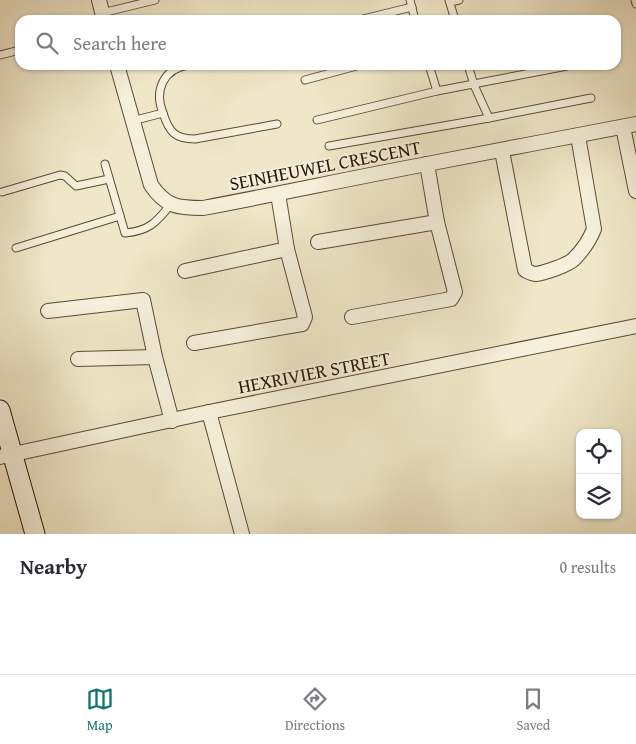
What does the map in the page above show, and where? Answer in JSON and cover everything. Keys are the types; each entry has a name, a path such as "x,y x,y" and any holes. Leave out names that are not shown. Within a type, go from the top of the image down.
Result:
{"street":[{"name":"SEINHEUWEL CRESCENT","path":"118,70 151,186 160,198 185,208 203,208 630,126"},
{"path":"630,126 636,191"},
{"path":"502,151 525,270 537,274 569,263 591,236 594,229 578,136"},
{"path":"352,317 454,296 455,292 438,222 427,164"},
{"path":"194,343 302,324 305,317 287,249 278,194"},
{"path":"318,242 438,222"},
{"path":"185,271 287,249"},
{"path":"48,311 143,300 155,357 172,421"},
{"name":"HEXRIVIER STREET","path":"6,456 209,412 636,326"},
{"path":"78,359 155,357"},
{"path":"0,410 6,456 35,534"},
{"path":"209,412 242,534"}],"lane":[{"path":"102,11 155,0"},
{"path":"454,15 450,1 459,0"},
{"path":"635,0 636,4"},
{"path":"374,15 410,3 414,15"},
{"path":"0,55 15,51"},
{"path":"173,70 164,77 160,87 160,106 165,121 179,138 194,139 277,124"},
{"path":"305,80 342,70"},
{"path":"431,70 437,91"},
{"path":"470,70 489,118"},
{"path":"317,120 437,91 546,70"},
{"path":"329,146 591,98"},
{"path":"132,122 163,113"},
{"path":"105,164 125,233 144,230 157,222 172,204"},
{"path":"2,192 60,175 65,176 76,186 109,179"},
{"path":"16,248 120,216"}]}
